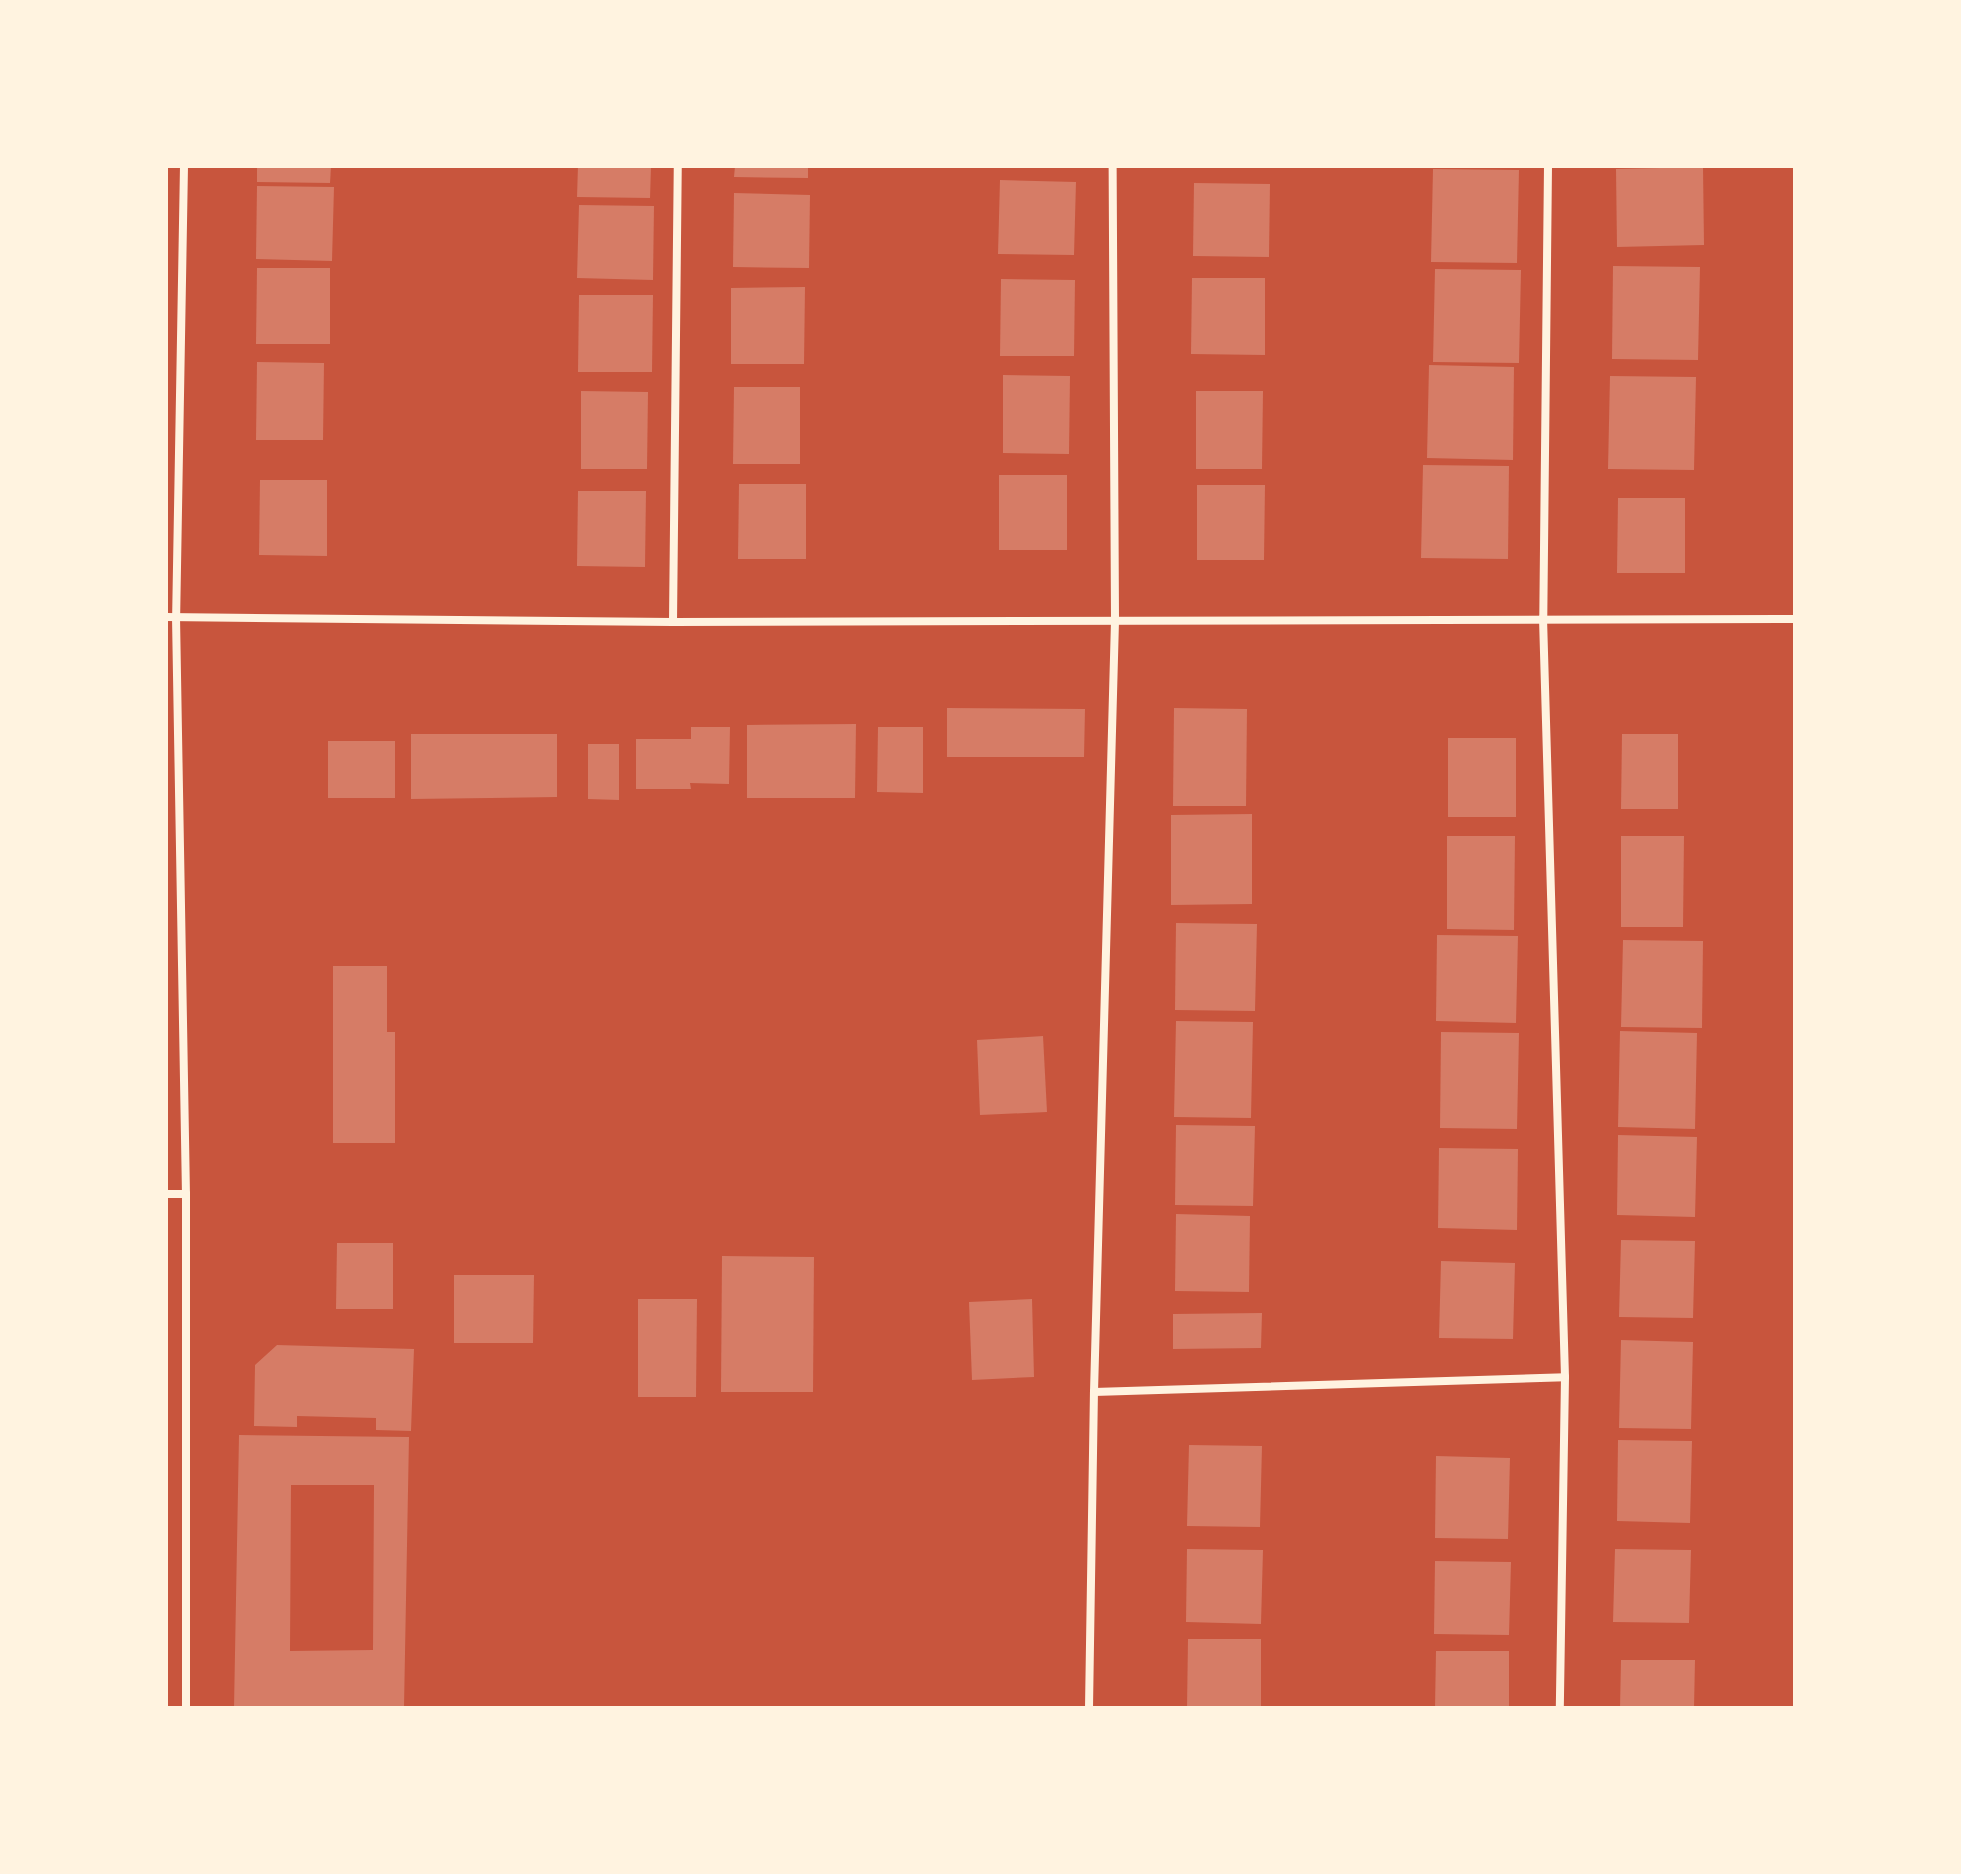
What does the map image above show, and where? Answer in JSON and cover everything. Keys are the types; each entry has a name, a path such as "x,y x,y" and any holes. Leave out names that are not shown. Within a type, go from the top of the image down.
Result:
{"street":[{"path":"184,166 171,617 186,1194 186,1708"},
{"path":"673,622 678,166"},
{"path":"1089,1708 1094,1392 1115,619 1113,166"},
{"path":"1548,166 1543,618 1565,1377 1560,1708"},
{"path":"171,617 673,622 1795,619"},
{"path":"166,1194 186,1194"},
{"path":"1094,1392 1565,1377"}],"building":[{"path":"257,166 331,166 330,183 257,182"},
{"path":"578,166 651,166 650,198 577,197"},
{"path":"735,166 808,166 808,178 734,177"},
{"path":"1703,167 1704,245 1617,247 1616,169"},
{"path":"1433,169 1519,170 1517,263 1431,262"},
{"path":"1000,180 1076,182 1074,255 998,254"},
{"path":"1194,183 1270,184 1269,257 1193,256"},
{"path":"257,186 334,187 332,261 256,259"},
{"path":"734,193 810,195 809,268 733,267"},
{"path":"579,205 654,206 653,280 577,278"},
{"path":"1613,266 1700,267 1698,360 1612,359"},
{"path":"257,268 330,268 330,344 256,344"},
{"path":"1435,269 1521,270 1519,363 1433,362"},
{"path":"1192,278 1265,278 1265,355 1191,354"},
{"path":"1001,279 1075,280 1074,356 1000,356"},
{"path":"805,287 804,364 731,364 731,288"},
{"path":"579,295 653,295 652,372 578,372"},
{"path":"257,362 324,363 323,440 256,440"},
{"path":"1429,365 1514,367 1513,460 1427,458"},
{"path":"1003,375 1070,376 1069,454 1003,453"},
{"path":"1610,376 1696,377 1694,470 1608,469"},
{"path":"734,387 800,387 800,464 733,464"},
{"path":"581,391 648,392 647,469 581,469"},
{"path":"1196,391 1263,391 1262,469 1196,469"},
{"path":"1423,465 1509,466 1508,559 1421,558"},
{"path":"999,475 1067,475 1067,550 999,550"},
{"path":"260,480 327,480 327,556 259,555"},
{"path":"739,484 806,484 806,559 738,559"},
{"path":"1197,485 1265,485 1264,560 1197,560"},
{"path":"578,491 646,491 645,567 577,566"},
{"path":"1618,498 1685,498 1685,573 1617,573"},
{"path":"947,708 1085,709 1084,757 947,757"},
{"path":"1174,708 1247,709 1246,806 1173,806"},
{"path":"856,724 855,798 747,798 747,725"},
{"path":"691,727 730,727 729,784 690,783 691,789 636,789 636,739 691,739"},
{"path":"878,727 923,727 923,793 877,792"},
{"path":"411,734 557,734 557,797 411,799"},
{"path":"1622,734 1678,734 1678,809 1621,809"},
{"path":"1448,738 1516,738 1516,817 1448,817"},
{"path":"328,741 395,741 395,798 328,798"},
{"path":"588,744 619,744 619,800 588,799"},
{"path":"1252,814 1252,904 1171,905 1171,815"},
{"path":"1447,836 1515,836 1514,930 1447,929"},
{"path":"1621,836 1684,836 1683,927 1621,927"},
{"path":"1176,923 1257,924 1255,1011 1175,1010"},
{"path":"1437,935 1518,936 1516,1023 1436,1021"},
{"path":"1623,940 1703,941 1702,1028 1621,1027"},
{"path":"333,966 387,966 387,1032 395,1032 395,1143 333,1143"},
{"path":"1176,1021 1253,1022 1251,1118 1174,1117"},
{"path":"1620,1031 1697,1033 1695,1129 1618,1127"},
{"path":"1441,1032 1519,1033 1517,1129 1440,1128"},
{"path":"1043,1036 1047,1112 980,1115 977,1040"},
{"path":"1176,1125 1255,1126 1253,1206 1175,1205"},
{"path":"1618,1135 1697,1137 1695,1217 1617,1215"},
{"path":"1439,1148 1518,1149 1517,1230 1438,1228"},
{"path":"1176,1214 1250,1216 1249,1292 1175,1291"},
{"path":"1621,1240 1695,1241 1693,1318 1619,1317"},
{"path":"337,1243 393,1243 393,1309 336,1309"},
{"path":"722,1256 814,1257 813,1392 721,1392"},
{"path":"1441,1261 1515,1263 1513,1339 1439,1338"},
{"path":"454,1275 534,1275 533,1343 454,1343"},
{"path":"638,1299 697,1299 696,1397 638,1397"},
{"path":"1032,1299 1034,1377 972,1380 969,1302"},
{"path":"1262,1313 1261,1348 1173,1349 1173,1314"},
{"path":"1621,1340 1693,1342 1691,1429 1619,1428"},
{"path":"277,1345 414,1349 411,1431 376,1430 376,1418 297,1416 297,1427 254,1426 255,1365"},
{"path":"239,1435 409,1437 404,1708 234,1708","holes":["291,1485 374,1485 373,1650 290,1651"]},
{"path":"1618,1440 1692,1441 1690,1523 1617,1521"},
{"path":"1189,1445 1262,1446 1260,1527 1187,1526"},
{"path":"1436,1456 1510,1458 1508,1539 1435,1538"},
{"path":"1187,1549 1263,1550 1261,1624 1186,1622"},
{"path":"1615,1549 1691,1550 1689,1623 1613,1622"},
{"path":"1435,1561 1511,1562 1509,1635 1434,1634"},
{"path":"1188,1639 1261,1639 1261,1708 1187,1708"},
{"path":"1436,1651 1509,1651 1509,1708 1435,1708"},
{"path":"1621,1660 1695,1660 1694,1708 1620,1708"}]}
